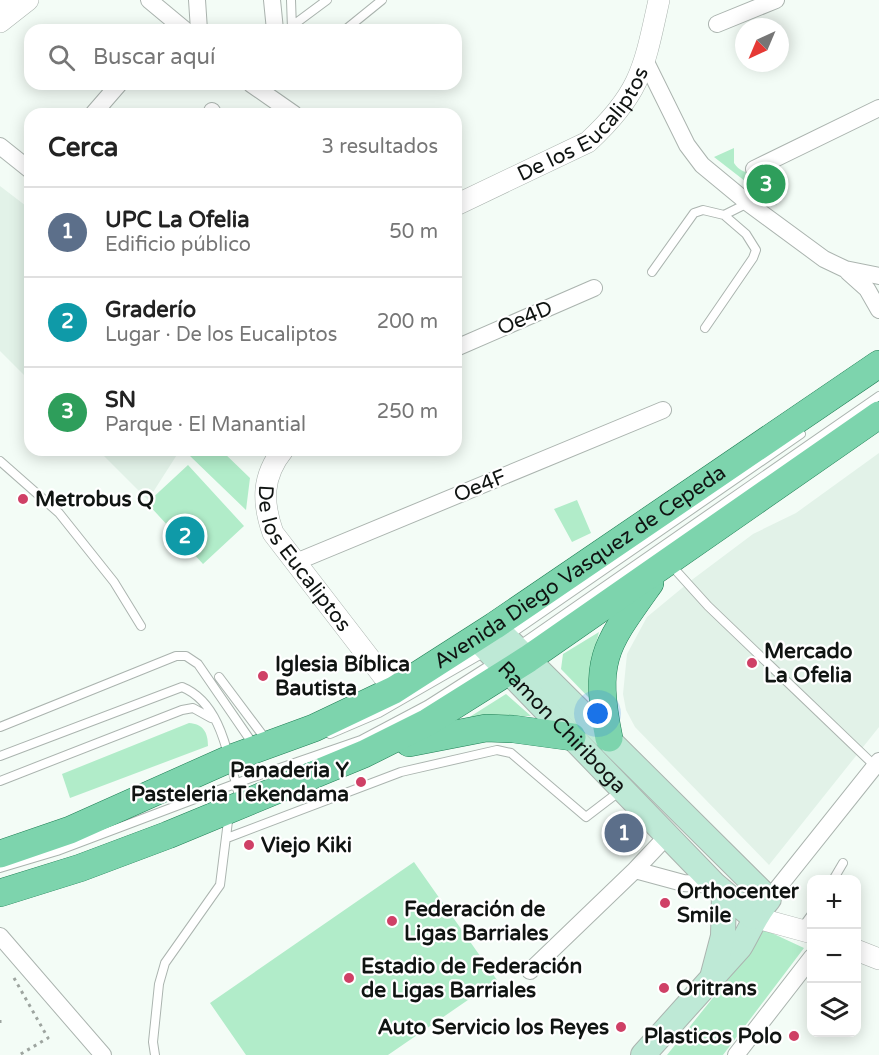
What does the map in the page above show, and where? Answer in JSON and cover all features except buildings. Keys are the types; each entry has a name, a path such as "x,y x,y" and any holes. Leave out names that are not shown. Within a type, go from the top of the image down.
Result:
{"main road":[{"name":"Avenida Diego Vasquez de Cepeda","path":"0,854 70,830 364,754 456,706 502,650 879,364"},
{"name":"Avenida Diego Vasquez de Cepeda","path":"0,893 80,868 234,789 267,749 394,690 502,650 664,564 879,415"},
{"path":"609,738 602,704 602,666 613,635 664,564"},
{"name":"Ramon Chiriboga","path":"502,650 572,737 720,889 761,908"},
{"name":"Ramon Chiriboga","path":"502,650 609,738 761,908"},
{"path":"364,754 486,728 513,729 572,737"},
{"path":"713,974 723,936 720,889"},
{"path":"643,1055 713,974 740,947 761,908"}],"street":[{"path":"0,22 28,0"},
{"path":"149,0 178,24"},
{"path":"197,0 199,24"},
{"path":"272,0 274,24"},
{"name":"De los Eucaliptos","path":"462,202 588,142 630,96 646,62 659,0"},
{"path":"717,24 776,0"},
{"path":"646,62 695,155 748,203 824,259 845,269 879,276"},
{"path":"98,108 114,90"},
{"path":"259,90 284,108"},
{"path":"275,102 276,90"},
{"path":"754,169 879,108"},
{"path":"0,146 24,165"},
{"path":"845,269 867,289 879,310"},
{"name":"Oe4D","path":"462,345 594,288"},
{"name":"Oe4F","path":"296,562 663,410"},
{"name":"De los Eucaliptos","path":"278,456 273,462 264,487 266,514 273,533 394,690"},
{"path":"761,908 877,763"},
{"path":"530,970 635,870 668,835"},
{"path":"635,870 684,883 720,889"},
{"name":"Ramon Chiriboga","path":"761,908 803,926"},
{"path":"0,936 103,1055"},
{"path":"861,952 879,959"},
{"path":"736,1055 807,963"}],"lane":[{"path":"291,0 292,24"},
{"path":"297,24 327,0"},
{"path":"352,24 382,0"},
{"path":"724,215 748,203"},
{"path":"652,272 693,213 703,210 724,215 739,225 756,250 753,258 705,328"},
{"path":"325,736 379,713 502,650 879,396"},
{"path":"0,868 57,851 234,789 361,740 427,705 810,427"},
{"path":"0,461 59,513 114,582 141,626"},
{"path":"664,564 877,763"},
{"path":"0,727 176,656 186,656 198,664 267,749"},
{"path":"219,676 267,749"},
{"path":"0,756 176,687 194,692 216,722 234,789 219,885 165,963 159,984 153,1042 155,1055"},
{"path":"0,781 182,710 193,708 202,711 216,722"},
{"path":"227,838 400,772 497,750 511,753 586,817 623,788"},
{"path":"836,875 843,863"}],"path":[{"path":"13,976 48,1038 19,1055"}],"shaded area":[{"path":"0,186 24,204 24,375 0,351"},
{"name":"Mercado La Ofelia","path":"879,453 879,727 769,865 635,727 626,710 623,694 627,654 647,617 693,579 753,534 796,513"},
{"path":"104,456 176,456 148,500"}],"green space":[{"path":"734,148 734,163 743,171 752,172 773,165 786,193 776,205 714,157"},
{"path":"190,456 227,456 250,478 246,510"},
{"path":"188,465 244,526 203,564 147,503"},
{"path":"577,500 591,533 572,542 554,509"},
{"path":"599,632 595,648 591,700 561,669 563,654"},
{"path":"506,694 531,716 468,718"},
{"path":"189,723 198,725 204,730 208,746 70,798 62,774"},
{"name":"Federación de Ligas Barriales","path":"414,862 497,980 388,1055 246,1055 210,1003"},
{"path":"761,928 804,948 723,1055 667,1055 720,989"}],"place":[{"name":"SN","path":"766,184"},
{"name":"Metrobus Q","path":"23,499"},
{"name":"Graderío","path":"185,536"},
{"name":"Mercado La Ofelia","path":"752,663"},
{"name":"Iglesia Bíblica Bautista","path":"263,676"},
{"name":"Panaderia Y Pasteleria Tekendama","path":"361,782"},
{"name":"UPC La Ofelia","path":"624,833"},
{"name":"Viejo Kiki","path":"249,845"},
{"name":"Orthocenter Smile","path":"665,903"},
{"name":"Federación de Ligas Barriales","path":"392,921"},
{"name":"Estadio de Federación de Ligas Barriales","path":"349,978"},
{"name":"Oritrans","path":"664,988"},
{"name":"Auto Servicio los Reyes","path":"621,1027"},
{"name":"Plasticos Polo","path":"794,1036"}]}
